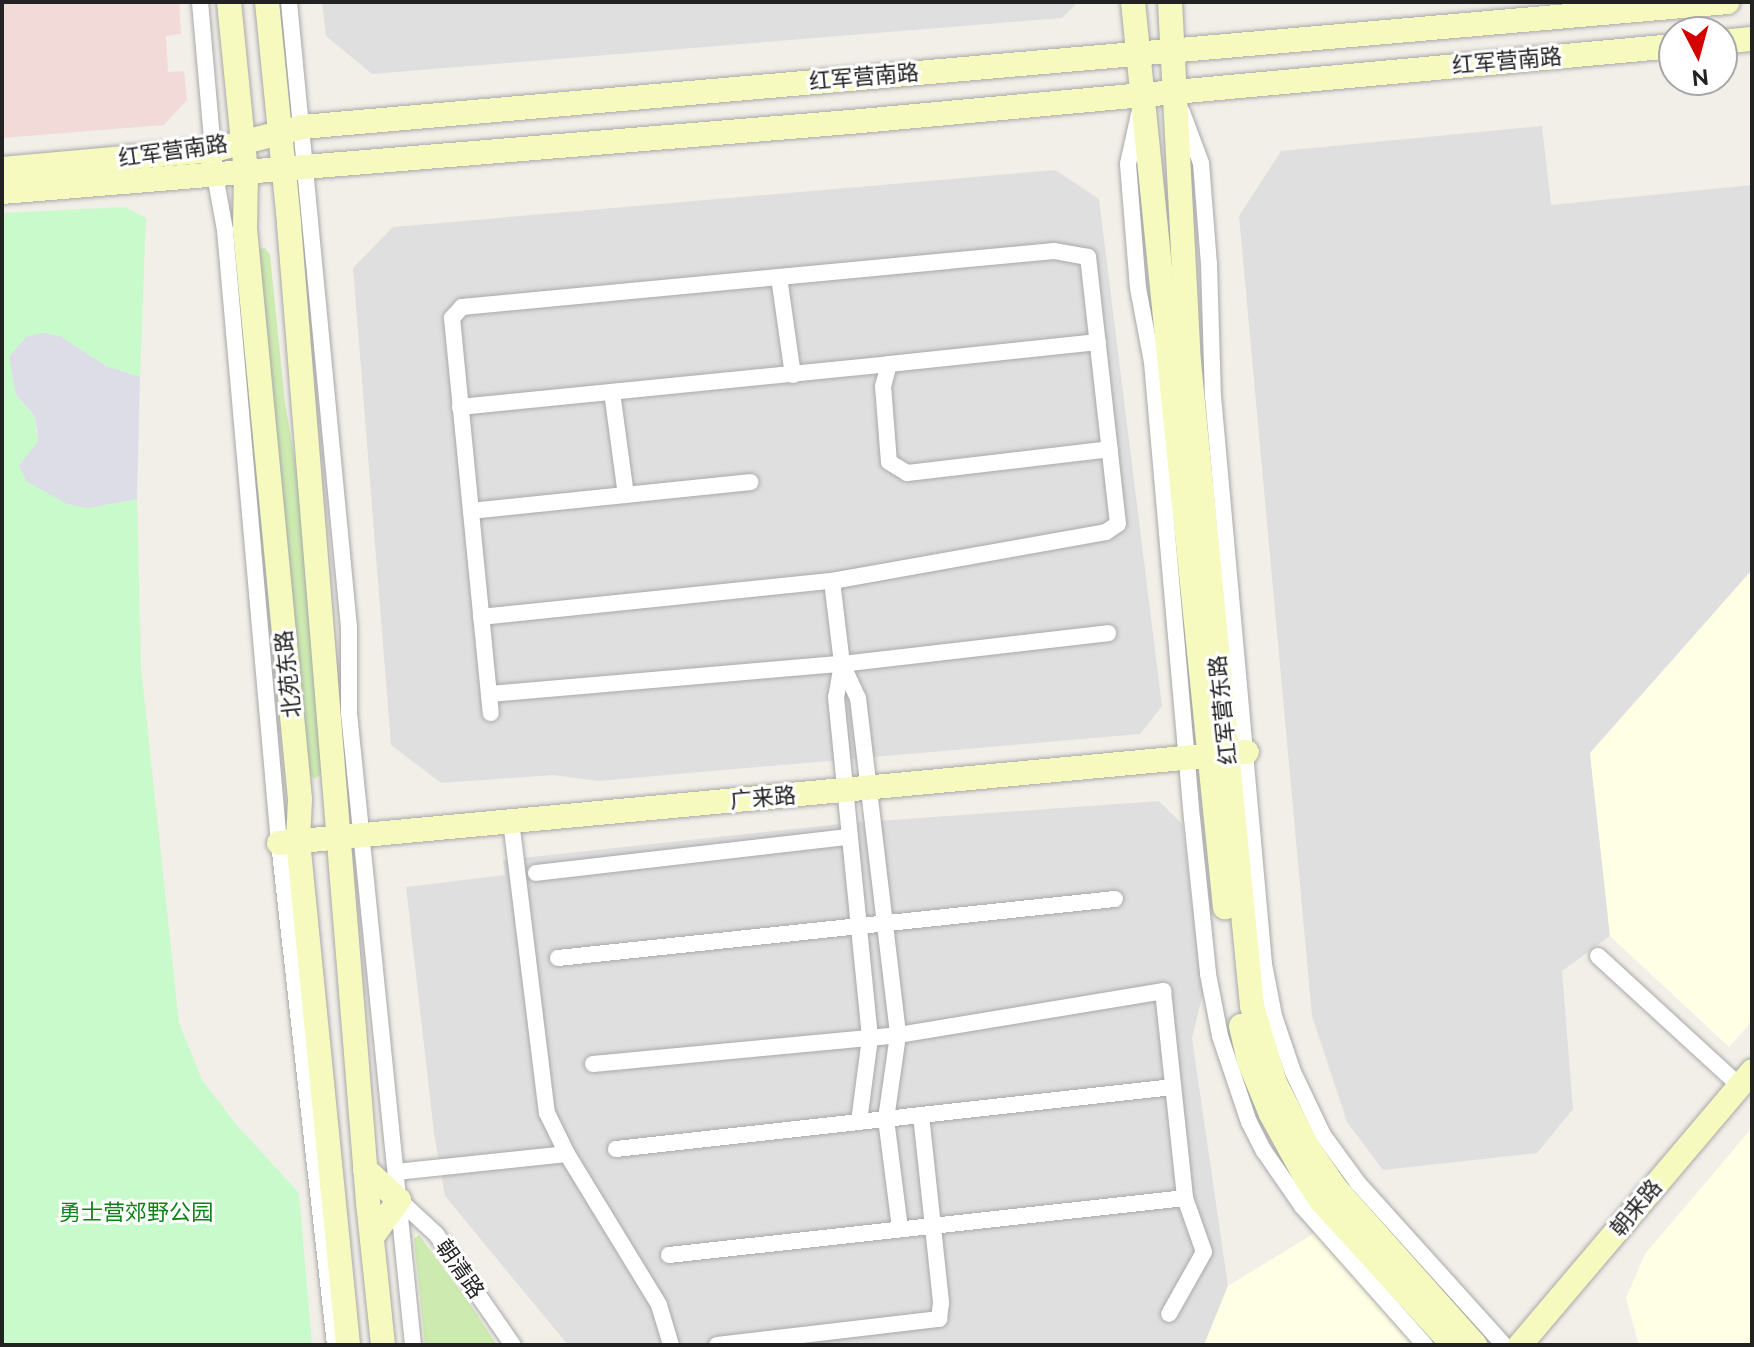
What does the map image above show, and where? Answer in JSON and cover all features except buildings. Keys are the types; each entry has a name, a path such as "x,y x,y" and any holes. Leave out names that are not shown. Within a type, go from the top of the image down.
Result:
{"main road":[{"name":"北苑东路","path":"229,2 246,173 246,242 299,784 288,842 303,894 348,1345"},
{"name":"北苑东路","path":"267,2 273,64 291,130 295,169 290,239 334,781 351,836 343,891 365,1169 383,1345"},
{"name":"红军营东路","path":"1133,2 1218,755 1247,971 1259,1034 1275,1083 1308,1148 1337,1190 1475,1345"},
{"name":"红军营东路","path":"1170,2 1189,362 1235,995 1249,1061 1288,1150 1323,1203 1453,1345"},
{"name":"红军营南路","path":"2,169 214,150 243,140 335,124 1728,2"},
{"path":"1223,46 1228,86"},
{"name":"红军营南路","path":"2,192 1089,101 1658,47"},
{"path":"1086,57 1089,101"},
{"path":"236,67 273,64"},
{"path":"335,124 339,166"},
{"path":"246,242 290,239"},
{"name":"广来路","path":"288,842 1218,755"},
{"path":"299,784 334,781"},
{"path":"303,894 343,891"},
{"name":"朝来路","path":"1520,1345 1746,1078"},
{"path":"365,1169 399,1200 372,1237"}],"street":[{"path":"200,2 215,175 225,230 288,842 335,1345"},
{"path":"289,2 291,130"},
{"path":"295,169 349,627 351,836 396,1172 413,1345"},
{"path":"481,617 832,581 1106,532 1118,524 1088,257 1054,251 462,307 452,318 460,407 471,511 481,617 491,713"},
{"path":"779,277 793,375"},
{"path":"460,407 1098,342"},
{"path":"889,364 883,386 889,462 907,473 1110,449"},
{"path":"612,392 626,495"},
{"path":"471,511 750,482"},
{"path":"832,581 842,664 836,697 882,921 898,1035 886,1119 900,1229"},
{"path":"489,694 842,664 1108,633"},
{"path":"842,664 858,698 856,789 849,837 870,1038 859,1122"},
{"path":"1218,755 1208,974 1220,1036 1249,1122 1302,1206 1425,1345"},
{"path":"1218,755 1274,1016 1293,1072 1323,1135 1358,1183 1504,1345"},
{"path":"511,821 547,1113 567,1154 659,1305 671,1345"},
{"path":"536,873 849,837"},
{"path":"558,958 882,921 1115,899"},
{"path":"1598,956 1746,1078"},
{"path":"593,1064 898,1035 1163,991 1185,1198 1204,1252 1169,1314"},
{"path":"616,1149 1173,1087"},
{"path":"717,1345 939,1319 941,1302 921,1115"},
{"path":"396,1172 567,1154"},
{"path":"669,1255 1185,1198"},
{"name":"朝清路","path":"399,1200 436,1234 513,1345"}],"shaded area":[{"path":"2,2 179,2 181,34 166,36 168,72 184,71 187,100 164,125 2,138"},
{"path":"322,2 1078,2 1062,18 372,74 326,36"},
{"path":"1542,126 1551,205 1752,185 1752,570 1590,753 1610,936 1562,971 1573,1109 1537,1153 1383,1170 1347,1122 1312,1016 1239,216 1281,151"},
{"path":"1055,170 1099,199 1162,706 1140,734 598,781 553,775 441,783 391,745 353,268 393,227"},
{"path":"42,333 60,336 106,366 140,377 137,499 88,508 67,504 26,481 19,465 38,442 37,429 34,415 16,395 9,357 26,337"},
{"path":"1752,570 1752,1021 1729,1047 1610,936 1590,753"},
{"path":"1159,801 1182,824 1203,993 1192,1038 1228,1286 1204,1345 568,1345 445,1196 434,1133 406,887 505,875 503,860 849,823"},
{"path":"1752,1128 1752,1345 1639,1345 1626,1298 1645,1254"},
{"path":"1318,1231 1417,1345 1204,1345 1228,1286"}],"green space":[{"name":"勇士营郊野公园","path":"125,207 146,218 140,377 106,366 60,336 16,395 34,415 38,442 32,453 67,504 88,508 137,499 141,667 179,1023 202,1080 235,1123 299,1193 312,1345 2,1345 2,213"},
{"path":"265,248 270,255 285,403 297,473 312,631 322,774 314,779 310,773 259,249"},
{"path":"419,1235 497,1345 425,1345 414,1239"}]}
